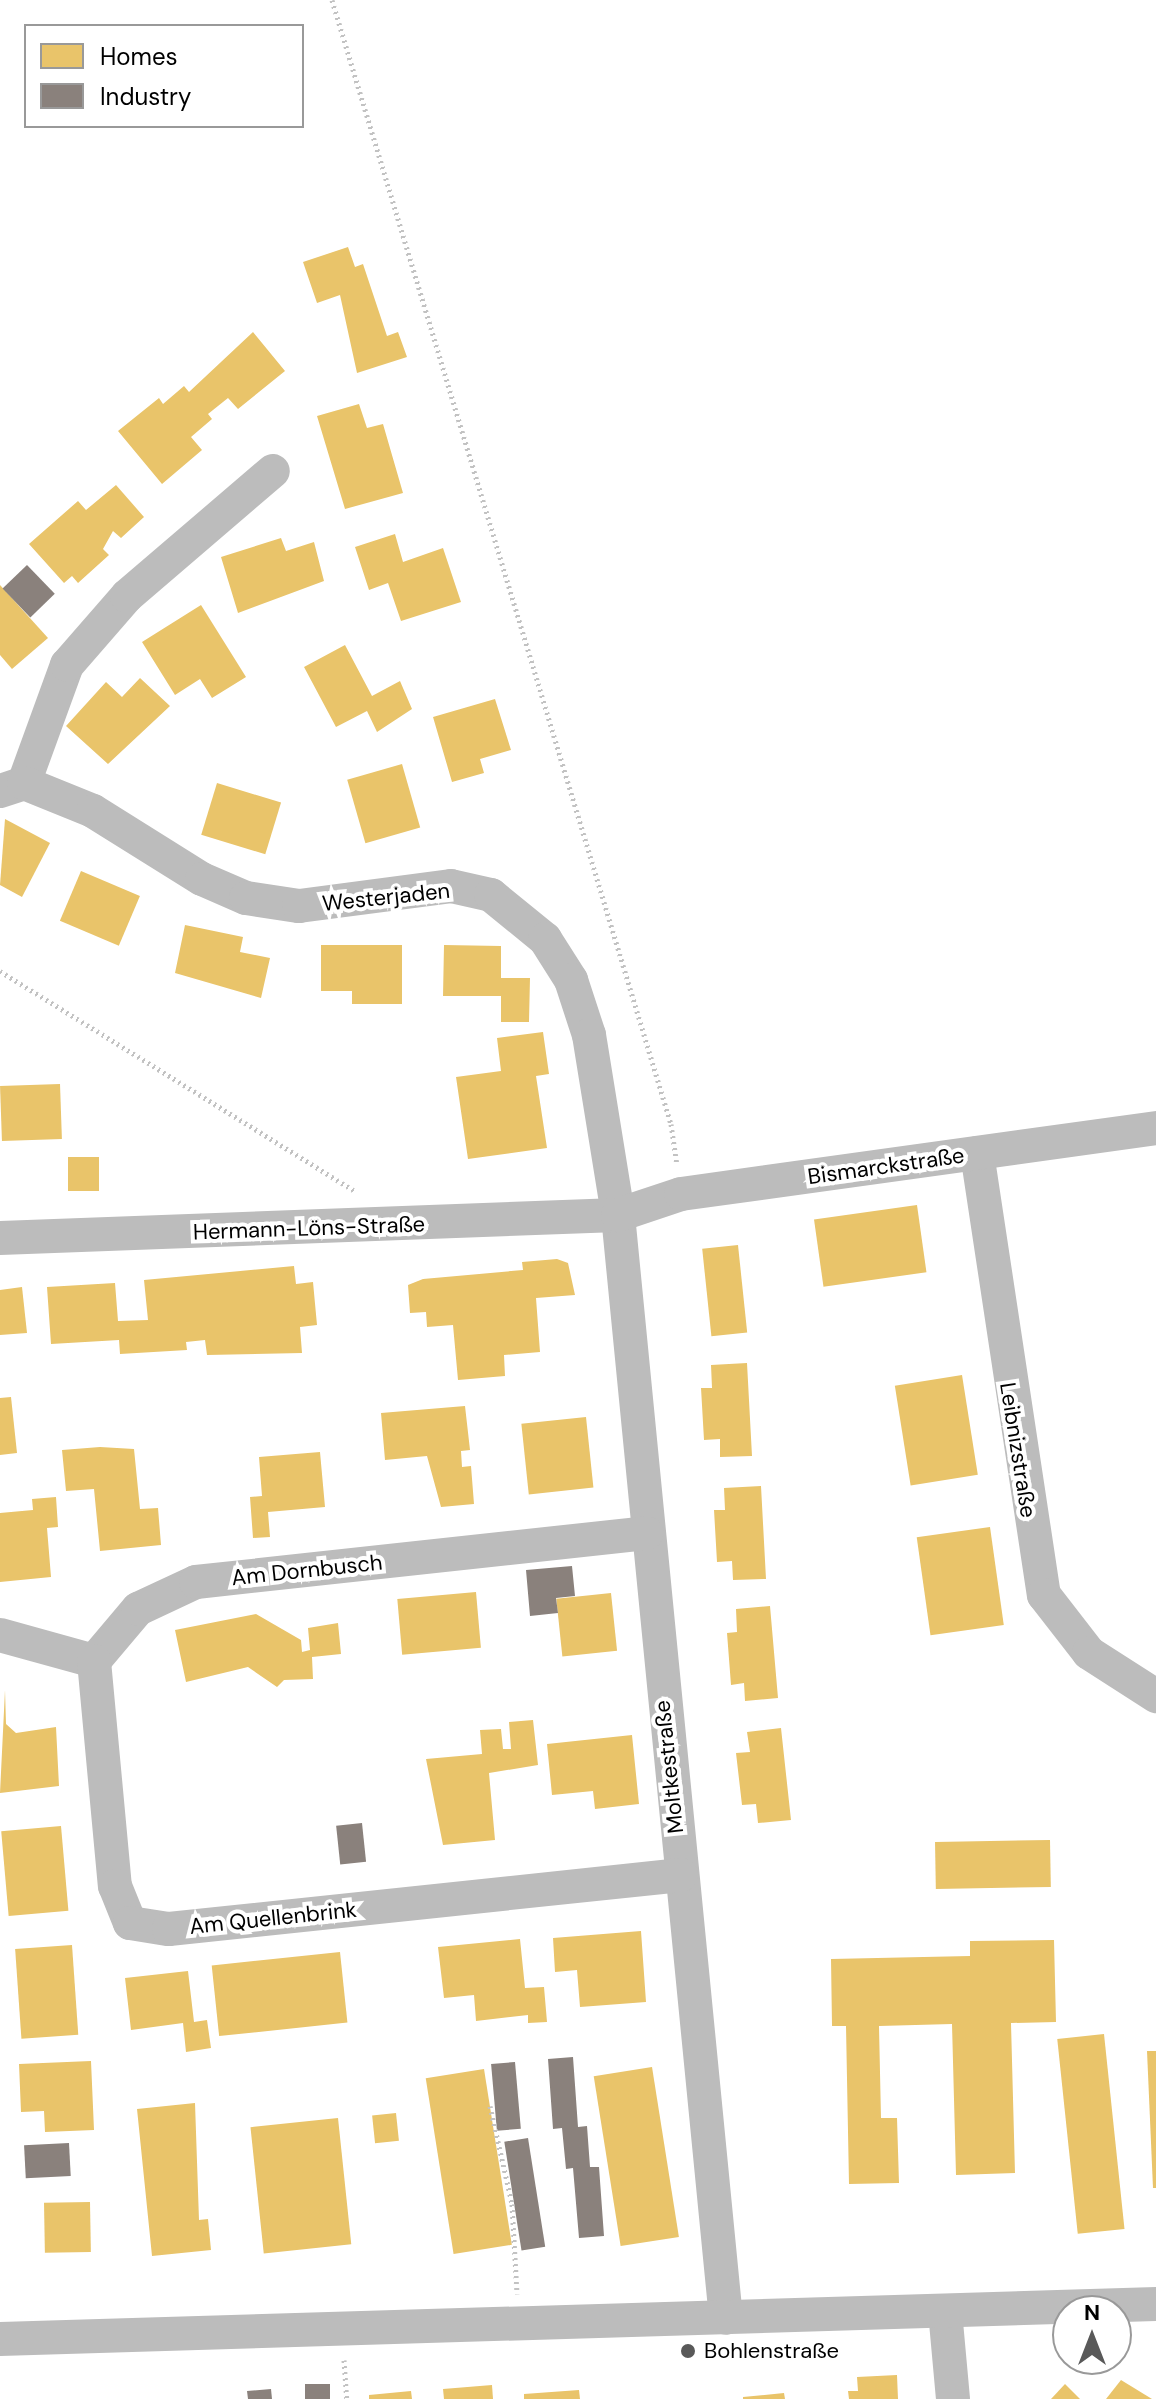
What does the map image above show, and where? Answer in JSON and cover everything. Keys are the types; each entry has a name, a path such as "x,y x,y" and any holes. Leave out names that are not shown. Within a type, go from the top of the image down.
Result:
{"street":[{"path":"12,787 67,665 127,596 273,471"},
{"name":"Westerjaden","path":"12,787 93,811 202,879 246,898 299,906 451,886 517,910 571,980 589,1035 618,1215"},
{"name":"Bismarckstraße","path":"618,1215 681,1194 1156,1128"},
{"name":"Leibnizstraße","path":"977,1153 1044,1595 1089,1653 1156,1696"},
{"name":"Hermann-Löns-Straße","path":"0,1238 399,1226 618,1215"},
{"name":"Moltkestraße","path":"618,1215 646,1533 726,2318"},
{"name":"Am Dornbusch","path":"94,1661 138,1609 196,1582 646,1533"},
{"path":"0,1635 94,1661"},
{"name":"Am Quellenbrink","path":"94,1661 115,1886 130,1923 169,1929 681,1875"},
{"path":"0,2339 1156,2304"},
{"path":"945,2311 953,2399"}],"path":[{"path":"332,0 671,1124 681,1194"},
{"path":"0,971 356,1191 399,1226"},
{"path":"490,2106 512,2204 518,2323"}],"building: Homes":[{"path":"348,247 355,267 363,264 387,336 398,332 407,357 357,373 340,295 317,303 303,262"},
{"path":"253,332 285,371 238,409 228,398 208,414 212,419 191,437 202,450 162,484 118,431 159,398 163,404 184,386 189,392"},
{"path":"359,404 367,428 383,424 403,493 345,509 317,416"},
{"path":"116,485 144,517 121,538 113,531 103,549 109,555 78,583 72,576 64,583 29,544 78,501 86,510"},
{"path":"395,534 403,562 443,548 461,602 401,621 388,583 369,590 355,547"},
{"path":"281,538 286,551 314,542 324,581 238,613 221,557"},
{"path":"0,585 48,638 12,669 0,655"},
{"path":"201,605 246,677 212,698 200,679 175,695 142,642"},
{"path":"345,645 372,696 400,681 412,709 377,732 367,711 336,727 304,667"},
{"path":"140,678 170,706 108,764 66,726 106,682 122,697"},
{"path":"495,699 511,750 480,759 484,773 452,782 433,717"},
{"path":"402,764 420,827 365,843 347,780"},
{"path":"217,783 281,803 265,854 201,835"},
{"path":"5,819 50,843 22,897 0,885"},
{"path":"81,871 140,896 119,946 60,921"},
{"path":"185,925 243,937 240,952 270,958 261,998 175,973"},
{"path":"321,945 402,945 402,1004 352,1004 352,991 321,991"},
{"path":"444,945 501,946 501,978 530,978 529,1022 501,1022 501,996 443,996"},
{"path":"543,1032 549,1074 536,1076 547,1148 468,1159 456,1077 501,1071 497,1038"},
{"path":"60,1084 62,1139 2,1141 0,1086"},
{"path":"68,1157 99,1157 99,1191 68,1191"},
{"path":"917,1205 926,1272 823,1287 814,1219"},
{"path":"738,1245 747,1333 711,1336 702,1249"},
{"path":"557,1259 568,1263 575,1295 536,1298 540,1352 504,1355 505,1376 458,1380 453,1325 427,1327 426,1312 410,1313 408,1285 423,1279 523,1270 522,1262"},
{"path":"294,1266 296,1284 313,1282 317,1325 300,1327 302,1353 207,1355 205,1340 186,1342 187,1350 120,1354 119,1340 51,1344 47,1287 115,1283 118,1321 148,1320 144,1280"},
{"path":"22,1287 27,1333 0,1335 0,1290"},
{"path":"747,1363 752,1456 720,1457 720,1439 704,1440 701,1388 712,1388 711,1365"},
{"path":"962,1375 978,1475 911,1485 895,1386"},
{"path":"11,1397 17,1453 0,1455 0,1398"},
{"path":"465,1406 470,1450 461,1451 462,1467 471,1466 474,1504 441,1507 427,1456 385,1460 381,1413"},
{"path":"586,1417 593,1488 529,1494 521,1424"},
{"path":"100,1447 134,1449 140,1509 158,1508 161,1545 100,1551 94,1489 66,1491 62,1450"},
{"path":"320,1452 325,1507 268,1512 270,1537 253,1538 250,1497 262,1496 259,1457"},
{"path":"761,1486 766,1579 733,1580 732,1561 717,1562 714,1510 725,1510 724,1488"},
{"path":"56,1497 58,1527 47,1528 51,1577 0,1582 0,1513 33,1510 32,1499"},
{"path":"990,1527 1004,1625 930,1635 917,1537"},
{"path":"476,1592 481,1648 402,1655 397,1599"},
{"path":"611,1593 617,1651 562,1656 556,1599"},
{"path":"770,1606 778,1698 745,1701 744,1683 731,1685 727,1633 737,1632 736,1609"},
{"path":"256,1614 301,1640 302,1652 310,1650 308,1628 338,1623 341,1654 312,1657 313,1679 284,1680 277,1687 248,1667 186,1682 175,1630"},
{"path":"5,1690 6,1724 16,1733 56,1727 59,1786 0,1793"},
{"path":"533,1720 538,1765 489,1773 495,1840 443,1845 426,1759 482,1754 480,1730 501,1729 503,1749 511,1749 509,1722"},
{"path":"781,1728 791,1820 758,1823 756,1804 742,1805 736,1753 750,1752 747,1732"},
{"path":"632,1735 639,1804 595,1809 593,1791 552,1795 547,1744"},
{"path":"61,1826 68,1911 9,1916 1,1831"},
{"path":"1050,1840 1051,1887 936,1889 935,1842"},
{"path":"641,1931 646,2002 580,2007 577,1970 555,1972 553,1938"},
{"path":"520,1939 525,1988 544,1987 547,2022 528,2023 528,2015 476,2021 474,1995 444,1998 438,1947"},
{"path":"1054,1940 1056,2022 1011,2023 1015,2173 956,2175 952,2024 879,2026 881,2118 897,2118 899,2183 849,2184 846,2026 832,2026 831,1959 970,1956 970,1941"},
{"path":"72,1945 78,2035 21,2039 15,1949"},
{"path":"340,1952 347,2023 219,2036 212,1965"},
{"path":"188,1971 194,2022 207,2020 211,2048 186,2052 183,2023 131,2030 125,1978"},
{"path":"1104,2034 1124,2229 1078,2234 1057,2039"},
{"path":"1147,2051 1156,2051 1156,2188 1153,2188"},
{"path":"91,2061 94,2130 45,2132 44,2111 21,2112 19,2064"},
{"path":"652,2067 679,2237 621,2246 594,2076"},
{"path":"484,2069 512,2245 454,2254 426,2078"},
{"path":"195,2103 199,2220 208,2219 211,2250 152,2256 137,2109"},
{"path":"396,2113 399,2141 375,2143 372,2116"},
{"path":"338,2118 351,2244 264,2254 250,2127"},
{"path":"90,2202 91,2252 45,2253 44,2203"},
{"path":"897,2375 898,2399 849,2399 848,2391 858,2391 857,2377"},
{"path":"1121,2380 1152,2399 1106,2399"},
{"path":"1065,2384 1080,2399 1051,2399"},
{"path":"492,2385 493,2399 444,2399 443,2389"},
{"path":"579,2390 580,2399 524,2399 524,2394"},
{"path":"411,2391 412,2399 369,2399 369,2395"},
{"path":"784,2393 785,2399 743,2399 743,2397"}],"building: Industry":[{"path":"27,565 55,594 30,617 3,589"},
{"path":"572,1566 575,1596 556,1598 558,1613 530,1616 526,1570"},
{"path":"362,1823 366,1862 340,1865 336,1826"},
{"path":"573,2057 578,2127 587,2126 590,2167 599,2167 604,2236 579,2238 573,2168 566,2169 562,2128 553,2129 548,2059"},
{"path":"515,2062 521,2129 497,2131 491,2064"},
{"path":"528,2138 545,2247 522,2250 504,2142"},
{"path":"69,2143 71,2176 26,2178 24,2145"},
{"path":"305,2384 330,2384 330,2399 305,2399"},
{"path":"271,2389 272,2399 248,2399 247,2391"}],"place":[{"name":"Bohlenstraße","path":"688,2351"}]}
